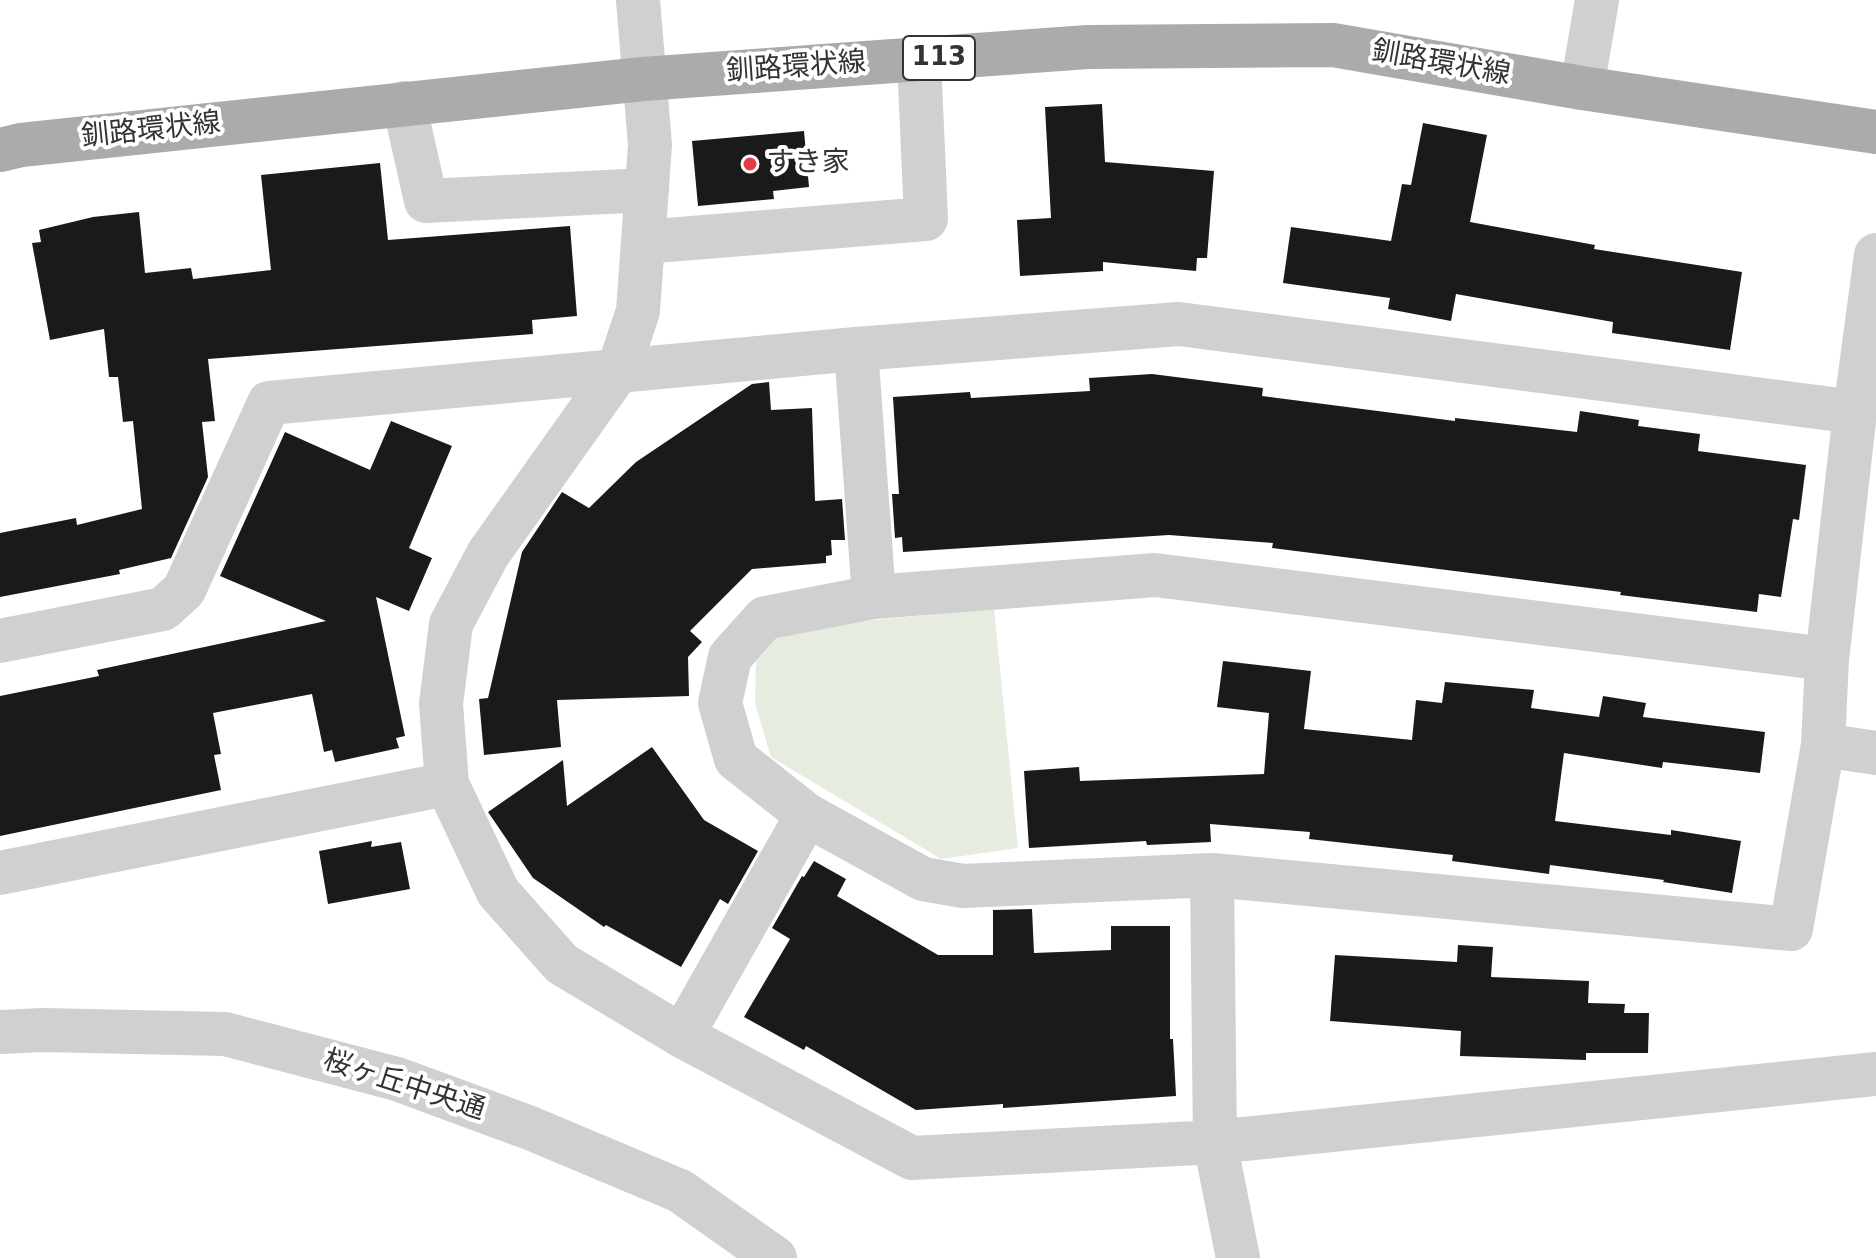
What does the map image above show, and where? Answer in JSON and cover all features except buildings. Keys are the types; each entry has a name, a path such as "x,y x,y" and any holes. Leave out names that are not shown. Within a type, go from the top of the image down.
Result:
{"main road":[{"name":"釧路環状線","path":"0,150 21,145 643,79 1088,47 1333,45 1582,88 1876,132"}],"street":[{"path":"638,0 650,145 638,311 618,371 488,554 451,624 441,704 447,784 498,892 562,964 682,1036 912,1158 1215,1142 1876,1074"},
{"path":"1582,88 1597,0"},
{"path":"643,242 926,219 919,59"},
{"path":"404,103 426,201 647,190"},
{"path":"1827,659 1155,575 874,597 765,618 730,657 720,703 736,759 807,815 923,879 963,886 1212,875 1791,929 1823,745 1827,659 1855,412 1870,350 1876,255"},
{"path":"0,641 163,609 184,590 269,403 856,349 1179,324 1855,412"},
{"path":"856,349 874,597"},
{"path":"1823,745 1876,753"},
{"path":"0,873 447,784"},
{"path":"682,1036 807,815"},
{"path":"1212,875 1215,1142 1238,1258"},
{"name":"桜ヶ丘中央通","path":"0,1032 225,1034 397,1079 530,1128 680,1191 775,1258"}],"shaded area":[{"path":"994,609 1018,848 941,859 771,757 755,703 756,662 786,628"}],"place":[{"name":"すき家","path":"750,164"}]}
